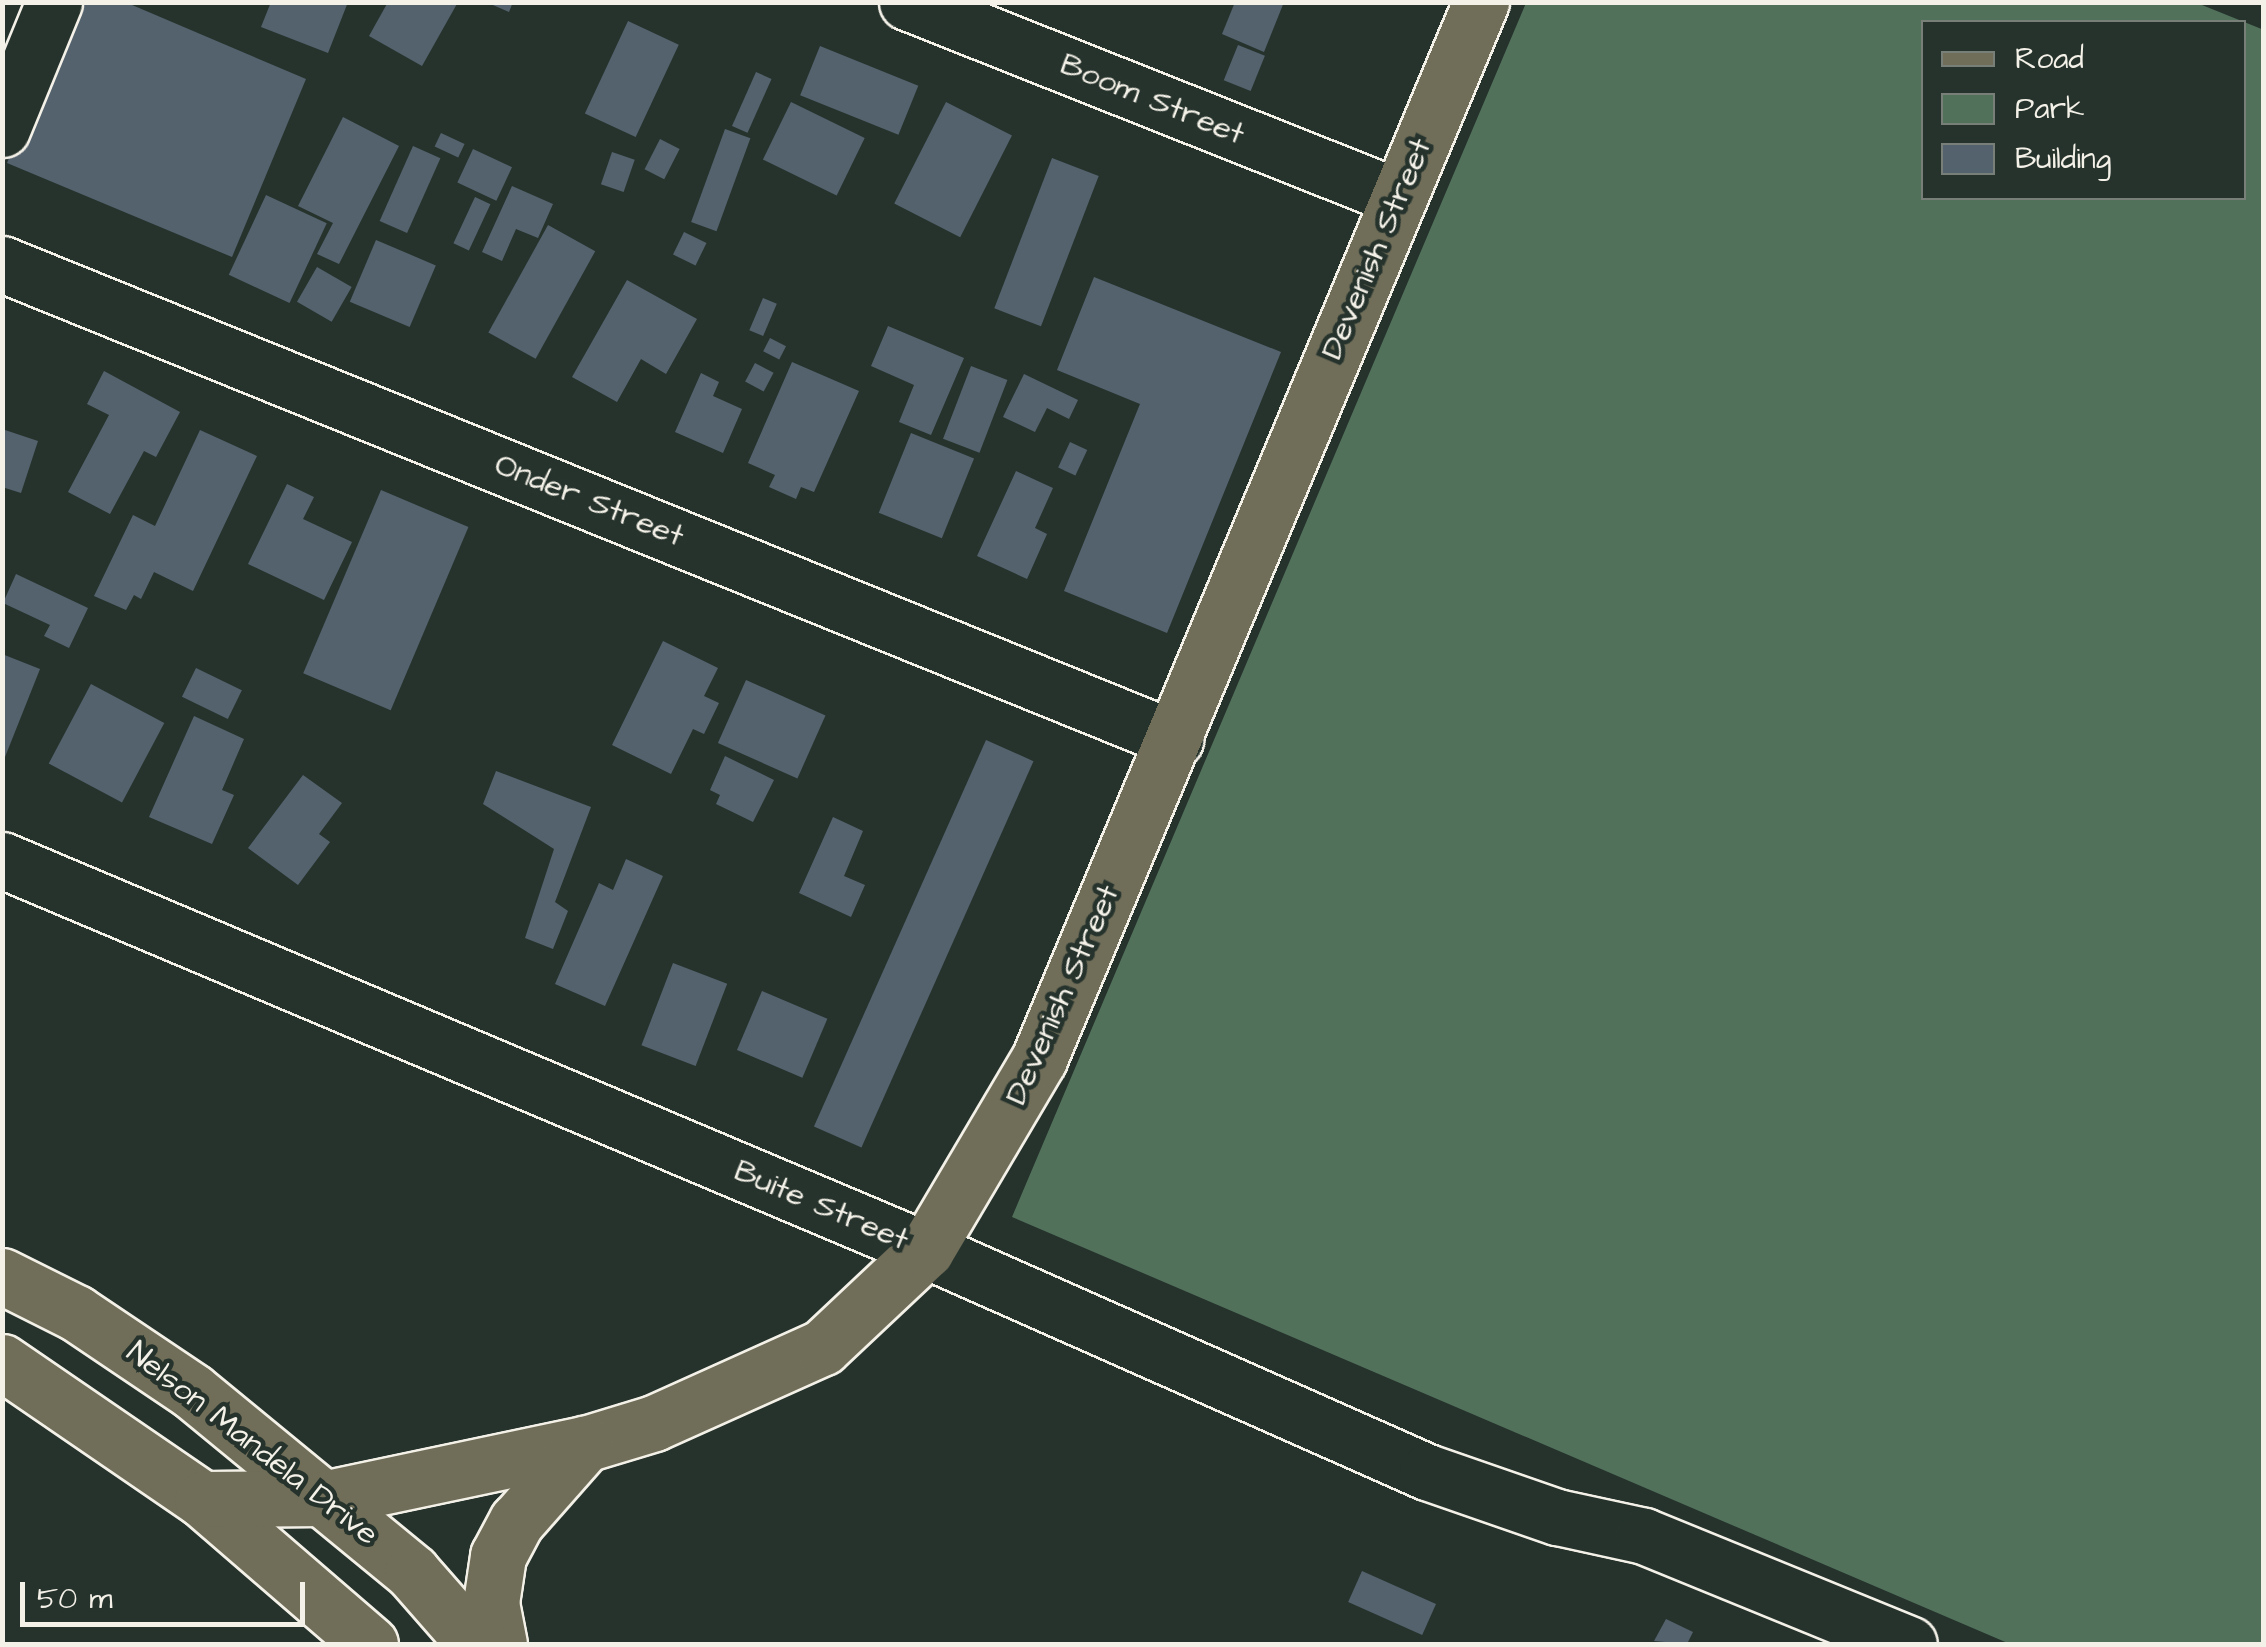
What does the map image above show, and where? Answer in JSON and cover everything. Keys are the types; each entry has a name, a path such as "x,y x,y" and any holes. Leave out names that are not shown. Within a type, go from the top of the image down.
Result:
{"main road":[{"name":"Devenish Street","path":"202,1499 328,1498 585,1444 742,1388 823,1347 926,1250 962,1200 1039,1058 1481,2"},
{"name":"Nelson Mandela Drive","path":"2,1276 139,1353 328,1498 412,1572 475,1644"},
{"path":"2,1362 202,1499 370,1644"},
{"path":"499,1644 491,1603 498,1556 517,1521 585,1444"}],"street":[{"path":"2,129 54,2"},
{"name":"Boom Street","path":"906,2 1398,197"},
{"name":"Onder Street","path":"2,264 1174,739"},
{"name":"Buite Street","path":"2,860 926,1250 1427,1472 1557,1517 1644,1536 1909,1644"}],"green space":[{"path":"1526,3 2197,3 2239,20 1921,20 1921,200 2246,200 2246,23 2264,30 2263,1644 2010,1644 1012,1217"}],"building":[{"path":"75,2 125,2 306,79 232,257 7,163"},
{"path":"271,2 348,2 328,53 261,27"},
{"path":"388,2 458,2 422,66 369,36"},
{"path":"486,2 513,2 509,12"},
{"path":"1235,2 1284,2 1264,52 1222,34"},
{"path":"628,21 679,45 636,137 585,113"},
{"path":"1238,45 1265,56 1251,91 1224,80"},
{"path":"820,46 918,86 898,135 800,95"},
{"path":"756,72 772,79 748,133 732,126"},
{"path":"791,102 865,138 837,195 763,160"},
{"path":"946,102 1012,136 960,237 894,204"},
{"path":"343,117 399,146 339,264 317,254 333,223 298,206"},
{"path":"725,129 750,138 717,231 691,222"},
{"path":"441,133 465,144 458,158 435,147"},
{"path":"660,139 680,149 664,179 645,169"},
{"path":"413,146 440,158 407,233 380,221"},
{"path":"473,149 512,167 496,201 457,183"},
{"path":"612,152 635,160 624,192 601,184"},
{"path":"1052,158 1099,176 1041,326 994,308"},
{"path":"512,186 553,204 538,238 516,229 502,261 482,252"},
{"path":"266,195 327,223 290,303 229,275"},
{"path":"475,197 490,204 469,250 453,243"},
{"path":"548,225 595,251 536,359 488,333"},
{"path":"684,232 706,243 696,265 673,254"},
{"path":"376,240 436,265 410,327 350,302"},
{"path":"317,267 352,287 332,322 297,302"},
{"path":"1094,277 1281,352 1167,633 1064,591 1140,404 1057,370"},
{"path":"627,280 697,319 666,374 641,359 617,402 572,377"},
{"path":"763,298 777,304 763,336 749,330"},
{"path":"888,326 964,358 931,435 899,422 914,385 871,366"},
{"path":"770,338 786,346 779,360 763,351"},
{"path":"792,362 859,391 814,492 801,487 796,499 769,487 775,475 748,463"},
{"path":"755,363 774,373 764,391 745,382"},
{"path":"971,366 1007,380 979,453 943,439"},
{"path":"104,371 180,412 156,457 144,451 110,514 68,492 109,415 87,404"},
{"path":"701,373 719,382 713,396 742,409 723,453 675,432"},
{"path":"1024,374 1078,400 1069,419 1047,408 1035,432 1003,417"},
{"path":"2,429 38,441 21,493 2,487"},
{"path":"200,430 257,456 193,591 154,572 141,599 134,595 126,610 94,596 133,515 155,526"},
{"path":"911,433 974,458 942,538 879,513"},
{"path":"1070,442 1087,450 1075,475 1058,467"},
{"path":"1016,471 1053,488 1035,528 1047,534 1027,579 977,556"},
{"path":"287,484 314,497 303,519 352,542 324,600 248,564"},
{"path":"381,490 468,527 391,710 303,673"},
{"path":"16,574 88,608 69,648 44,636 50,625 3,603"},
{"path":"663,641 718,668 704,696 719,703 704,734 693,729 671,774 612,745"},
{"path":"2,654 40,669 3,762 2,762"},
{"path":"196,668 242,690 228,719 182,697"},
{"path":"746,680 825,715 797,778 718,743"},
{"path":"91,684 164,723 122,802 49,763"},
{"path":"194,716 244,739 222,790 234,795 212,844 149,817"},
{"path":"986,740 1034,761 861,1148 814,1126"},
{"path":"725,756 774,780 753,822 716,804 720,795 710,790"},
{"path":"496,771 591,807 555,902 568,911 553,949 525,938 554,849 483,804"},
{"path":"303,775 342,803 319,834 330,842 298,885 248,848"},
{"path":"833,817 863,831 844,876 865,885 851,917 799,893"},
{"path":"626,859 663,876 605,1006 555,984 599,883 613,890"},
{"path":"673,963 727,984 696,1066 641,1045"},
{"path":"762,991 827,1019 802,1078 737,1050"},
{"path":"1362,1571 1436,1604 1422,1635 1348,1602"},
{"path":"1666,1619 1693,1632 1687,1644 1654,1641"}]}
